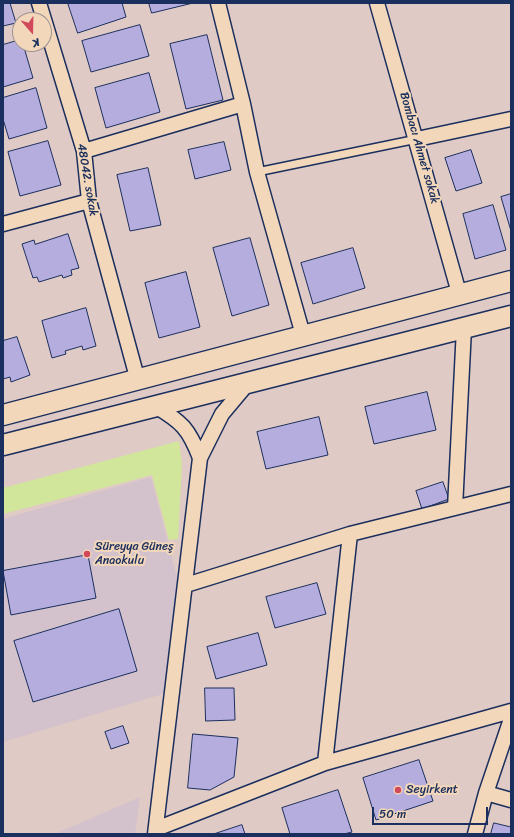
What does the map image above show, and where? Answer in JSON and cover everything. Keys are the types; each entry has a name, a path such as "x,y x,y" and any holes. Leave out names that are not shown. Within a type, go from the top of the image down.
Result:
{"main road":[{"path":"3,415 138,381 459,293 511,281"},
{"path":"3,445 511,316"}],"street":[{"name":"48042. sokak","path":"39,3 84,151 89,200 138,381"},
{"path":"218,3 243,104 256,172 303,335"},
{"name":"Bombacı Ahmet sokak","path":"377,3 417,139 459,293"},
{"path":"84,151 243,104"},
{"path":"417,139 511,119"},
{"path":"3,224 89,200"},
{"path":"455,508 464,328"},
{"path":"248,383 222,414 200,458 156,831 325,763 511,711"},
{"path":"155,406 173,417 192,435 200,458"},
{"path":"186,585 350,534 511,494"},
{"path":"325,763 350,534"},
{"path":"475,834 486,793 511,719"},
{"path":"486,793 511,800"}],"lane":[{"path":"256,172 417,139"}],"shaded area":[{"path":"151,477 180,589 166,693 3,742 3,519"},
{"path":"140,797 135,834 55,834"}],"green space":[{"path":"179,441 182,464 178,539 169,540 152,475 3,514 3,488"}],"building":[{"path":"3,3 10,3 13,12 12,24 3,26"},
{"path":"68,3 122,3 126,17 78,33"},
{"path":"149,3 193,3 152,13"},
{"path":"140,25 149,56 91,72 82,41"},
{"path":"207,35 223,100 186,109 170,44"},
{"path":"12,42 12,52 25,52 33,78 3,87 3,45"},
{"path":"149,73 160,112 106,128 95,88"},
{"path":"36,88 47,128 9,139 3,119 3,98"},
{"path":"48,141 61,185 20,196 8,152"},
{"path":"224,142 231,170 195,179 188,150"},
{"path":"471,150 482,183 456,191 445,158"},
{"path":"148,168 161,225 130,231 117,175"},
{"path":"511,194 511,231 501,197"},
{"path":"493,205 506,250 475,259 463,214"},
{"path":"68,234 79,268 71,270 72,275 63,278 62,275 39,282 37,277 33,278 22,244 34,240 35,244"},
{"path":"250,238 269,305 232,316 213,248"},
{"path":"353,248 365,288 313,304 301,263"},
{"path":"186,272 200,327 159,338 145,283"},
{"path":"86,308 96,346 83,350 82,346 65,351 66,354 52,358 42,321"},
{"path":"17,337 30,375 11,382 10,377 3,379 3,341"},
{"path":"427,392 436,430 374,444 365,407"},
{"path":"319,417 328,455 266,469 257,432"},
{"path":"443,482 449,499 422,509 416,491"},
{"path":"88,555 96,598 11,615 3,571"},
{"path":"317,583 326,614 275,628 266,597"},
{"path":"119,609 137,671 33,702 14,641"},
{"path":"258,633 267,665 216,679 207,647"},
{"path":"205,688 234,688 235,720 206,721"},
{"path":"123,726 129,743 111,749 105,732"},
{"path":"193,734 238,738 234,777 210,790 188,788"},
{"name":"Seyirkent","path":"419,760 433,801 376,820 363,778"},
{"path":"338,790 352,832 344,834 290,834 282,808"},
{"path":"494,823 511,827 511,834 491,834"},
{"path":"242,825 245,834 214,834"}],"place":[{"name":"Süreyya Güneş Anaokulu","path":"87,554"},
{"name":"Seyirkent","path":"398,790"}]}
